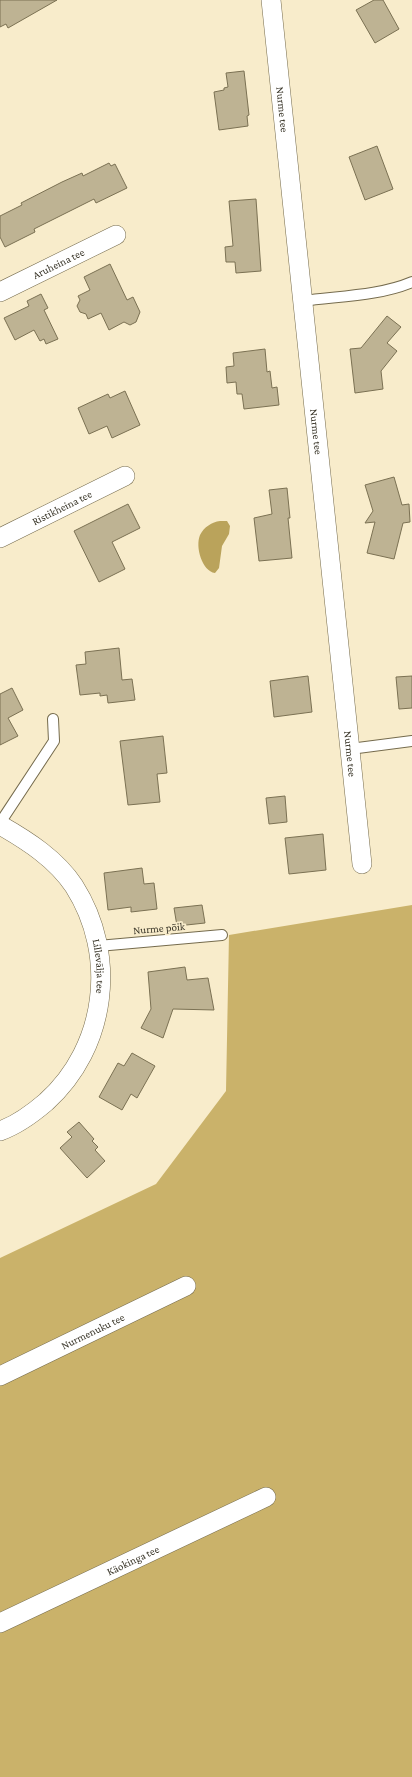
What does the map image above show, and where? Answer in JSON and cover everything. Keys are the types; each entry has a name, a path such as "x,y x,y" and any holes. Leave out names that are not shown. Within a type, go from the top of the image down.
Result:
{"street":[{"name":"Nurme tee","path":"271,0 362,864"},
{"name":"Aruheina tee","path":"0,292 116,235"},
{"name":"Ristikheina tee","path":"0,538 125,476"},
{"name":"Lillevälja tee","path":"0,824 28,840 48,857 74,886 89,915 98,946 102,977 99,1008 90,1039 76,1067 57,1092 34,1113 0,1131"},
{"name":"Nurmenuku tee","path":"0,1376 186,1286"},
{"name":"Käokinga tee","path":"0,1623 266,1497"}],"lane":[{"path":"303,301 376,292 400,287 412,282"},
{"path":"0,824 54,741 53,719"},
{"path":"350,749 412,741"},
{"name":"Nurme põik","path":"98,946 222,935"}],"shaded area":[{"path":"227,521 230,526 229,534 222,546 219,568 215,573 206,568 201,558 198,546 200,535 206,527 214,522"},
{"path":"412,905 412,1777 0,1777 0,1258 156,1184 226,1091 229,935"}],"building":[{"path":"0,0 57,0 8,28 6,24 0,27"},
{"path":"374,0 383,0 399,29 375,43 356,10"},
{"path":"244,71 249,115 247,116 248,126 219,130 214,92 224,90 224,88 228,87 226,73"},
{"path":"377,146 393,189 365,200 349,157"},
{"path":"109,163 111,166 115,164 127,188 96,203 94,199 34,229 35,232 5,247 0,237 0,216 22,205 21,203 62,182 82,173 83,176"},
{"path":"256,199 261,271 236,273 235,262 226,262 225,247 233,246 229,201"},
{"path":"110,264 127,300 133,297 140,312 136,322 130,325 124,322 109,330 101,313 88,319 86,314 80,312 77,306 80,300 78,296 90,290 84,277"},
{"path":"41,294 48,308 44,310 58,339 46,344 44,339 40,341 34,330 15,340 4,318 29,306 27,301"},
{"path":"387,316 401,327 387,343 397,351 381,371 383,389 355,393 350,349 361,348"},
{"path":"265,349 267,372 270,371 272,388 277,387 279,405 244,409 242,394 237,394 236,382 227,383 226,367 234,366 233,353"},
{"path":"125,391 140,425 112,438 107,426 89,434 78,408 108,394 110,398"},
{"path":"394,477 402,505 409,504 410,522 403,523 394,559 367,553 375,522 365,523 373,511 365,485"},
{"path":"287,488 292,558 259,561 254,518 272,514 269,490"},
{"path":"128,504 140,528 112,542 125,569 99,582 74,531"},
{"path":"119,648 122,680 132,679 135,700 108,703 107,695 100,696 100,693 80,695 76,665 86,664 85,652"},
{"path":"308,676 312,712 274,717 270,681"},
{"path":"412,676 412,708 399,709 396,677"},
{"path":"12,688 23,710 8,718 18,736 0,745 0,694"},
{"path":"163,736 167,773 157,774 160,802 128,805 120,741"},
{"path":"285,796 287,822 269,824 266,798"},
{"path":"323,834 326,870 289,874 285,838"},
{"path":"142,868 144,884 154,883 157,909 131,912 131,907 108,910 104,873"},
{"path":"202,905 205,923 177,926 174,908"},
{"path":"185,967 187,980 208,978 214,1010 173,1009 163,1038 141,1028 151,1009 148,972"},
{"path":"132,1053 155,1066 137,1098 131,1094 122,1110 99,1097 118,1063 124,1066"},
{"path":"79,1122 94,1139 92,1141 98,1147 95,1150 105,1161 87,1178 60,1148 72,1137 67,1132"}]}
